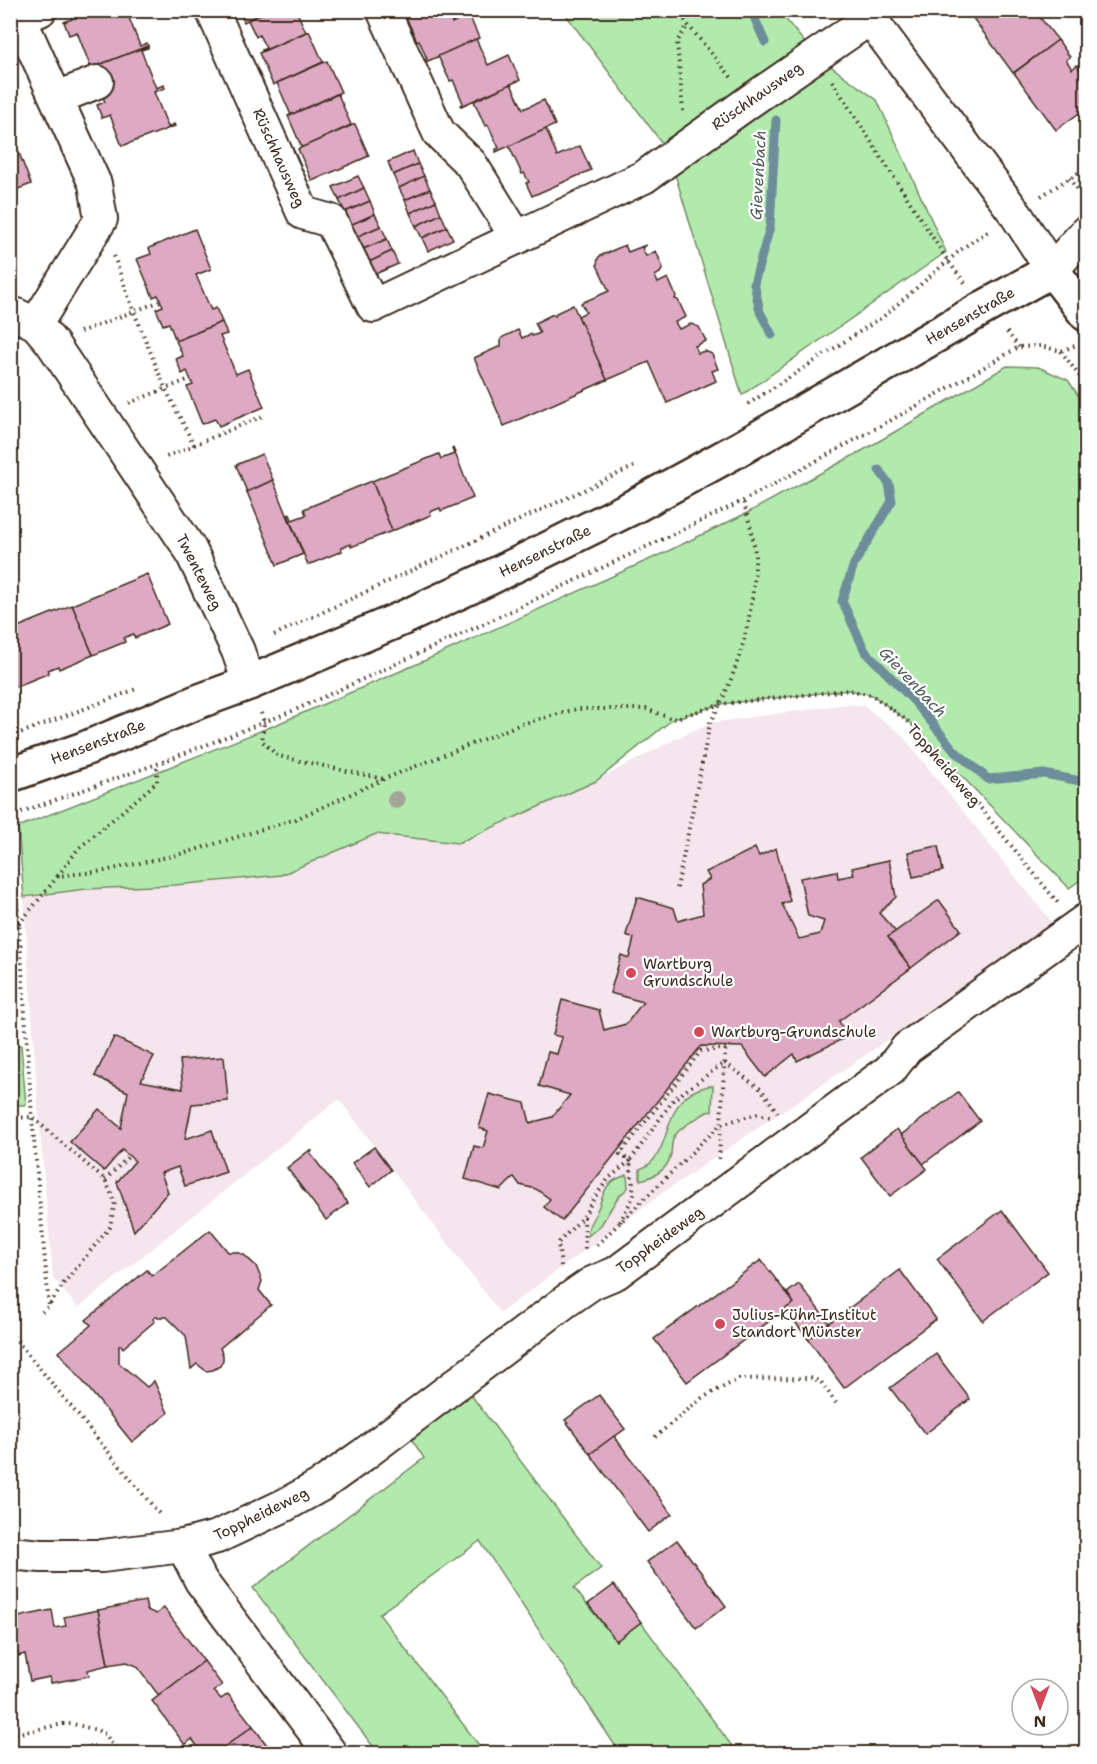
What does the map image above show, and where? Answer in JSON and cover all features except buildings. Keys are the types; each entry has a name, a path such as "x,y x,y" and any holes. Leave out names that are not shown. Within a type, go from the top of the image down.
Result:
{"main road":[{"name":"Rüschhausweg","path":"1052,270 1086,314"},
{"name":"Hensenstraße","path":"10,775 84,749 249,683 403,618 491,577 631,508 741,448 1052,270"}],"street":[{"path":"33,326 101,219 95,184 20,18 40,10"},
{"name":"Rüschhausweg","path":"212,10 303,213 331,221 373,306 644,177 816,56 867,14 1015,213 1052,270"},
{"path":"383,10 439,133 471,164 517,238"},
{"path":"57,98 97,82"},
{"path":"1052,270 1086,232"},
{"path":"1052,270 1086,264"},
{"name":"Twenteweg","path":"33,326 100,415 190,549 238,651 249,683"},
{"name":"Toppheideweg","path":"10,1553 41,1557 102,1557 183,1546 217,1537 321,1485 566,1301 592,1283 616,1273 730,1189 891,1070 907,1048 1086,920"},
{"path":"183,1546 201,1581 331,1754"}],"path":[{"path":"678,10 750,101"},
{"path":"688,25 677,42 684,126 691,143"},
{"path":"816,56 948,261"},
{"path":"1086,168 1070,178 1086,201"},
{"path":"744,406 884,316 964,247 1015,213"},
{"path":"101,219 134,312 165,388 194,445"},
{"path":"33,326 134,312 160,300"},
{"path":"10,816 157,764 295,710 477,627 743,501 1019,347 1040,346 1061,351 1086,385"},
{"path":"100,415 190,379"},
{"path":"137,469 263,416"},
{"path":"238,651 640,464"},
{"path":"677,888 710,723 721,704 742,647 750,610 755,563 750,524 743,501"},
{"path":"10,737 142,687"},
{"name":"Toppheideweg","path":"58,876 104,871 185,853 296,819 384,779 521,724 577,709 646,709 673,719 721,704 849,690 872,694 913,725 1060,905"},
{"path":"264,722 262,741 278,756 384,779"},
{"path":"19,924 78,849 157,782 157,764"},
{"path":"10,831 49,1306"},
{"path":"617,1227 634,1195 630,1161 620,1154 701,1050 726,1048 718,1172 730,1189"},
{"path":"584,1216 585,1255 617,1227 721,1125 757,1114 782,1119 762,1090 724,1062"},
{"path":"566,1301 558,1243 584,1216 609,1178 630,1161 674,1099 724,1062"},
{"path":"10,1118 32,1117 105,1180 115,1202 110,1227 42,1312"},
{"path":"105,1180 129,1156"},
{"path":"13,1336 157,1511 183,1546"},
{"path":"655,1437 702,1398 740,1379 811,1378 821,1382 836,1403"},
{"path":"10,1735 73,1724 105,1734 119,1754"}],"shaded area":[{"name":"Wartburg Grundschule","path":"848,704 864,706 900,733 1055,926 661,1194 500,1313 339,1099 78,1308 53,1278 38,1108 24,897 86,889 175,885 281,875 376,834 458,843 596,781 710,723"}],"green space":[{"path":"563,11 779,11 814,54 877,100 946,252 742,395 668,151"},
{"path":"1007,366 1038,367 1068,380 1086,407 1086,876 1069,888 913,725 872,695 849,690 721,704 673,719 596,781 458,843 376,834 281,875 175,885 86,889 24,897 18,827 268,728 666,552 747,513 869,447"},
{"path":"21,1045 26,1105 11,1105 11,1046"},
{"path":"713,1086 712,1111 678,1131 673,1140 669,1160 664,1168 655,1175 640,1180 640,1169 651,1162 659,1152 681,1101 692,1092"},
{"path":"627,1175 628,1188 618,1197 601,1225 588,1236 588,1229 605,1190 612,1182"},
{"path":"471,1395 601,1568 574,1588 616,1641 641,1622 737,1753 620,1753 480,1541 379,1614 485,1753 378,1753 253,1588 424,1458 410,1437"}],"waterway":[{"name":"Gievenbach","path":"751,10 765,42"},
{"name":"Gievenbach","path":"772,335 760,312 754,283 770,227 776,120"},
{"name":"Gievenbach","path":"879,470 889,484 892,501 854,564 842,601 865,651 913,700 955,751 988,779 1044,774 1086,782"}],"place":[{"name":"Wartburg Grundschule","path":"631,973"},
{"name":"Wartburg-Grundschule","path":"699,1032"},
{"name":"Julius-Kühn-Institut Standort Münster","path":"720,1324"}]}
